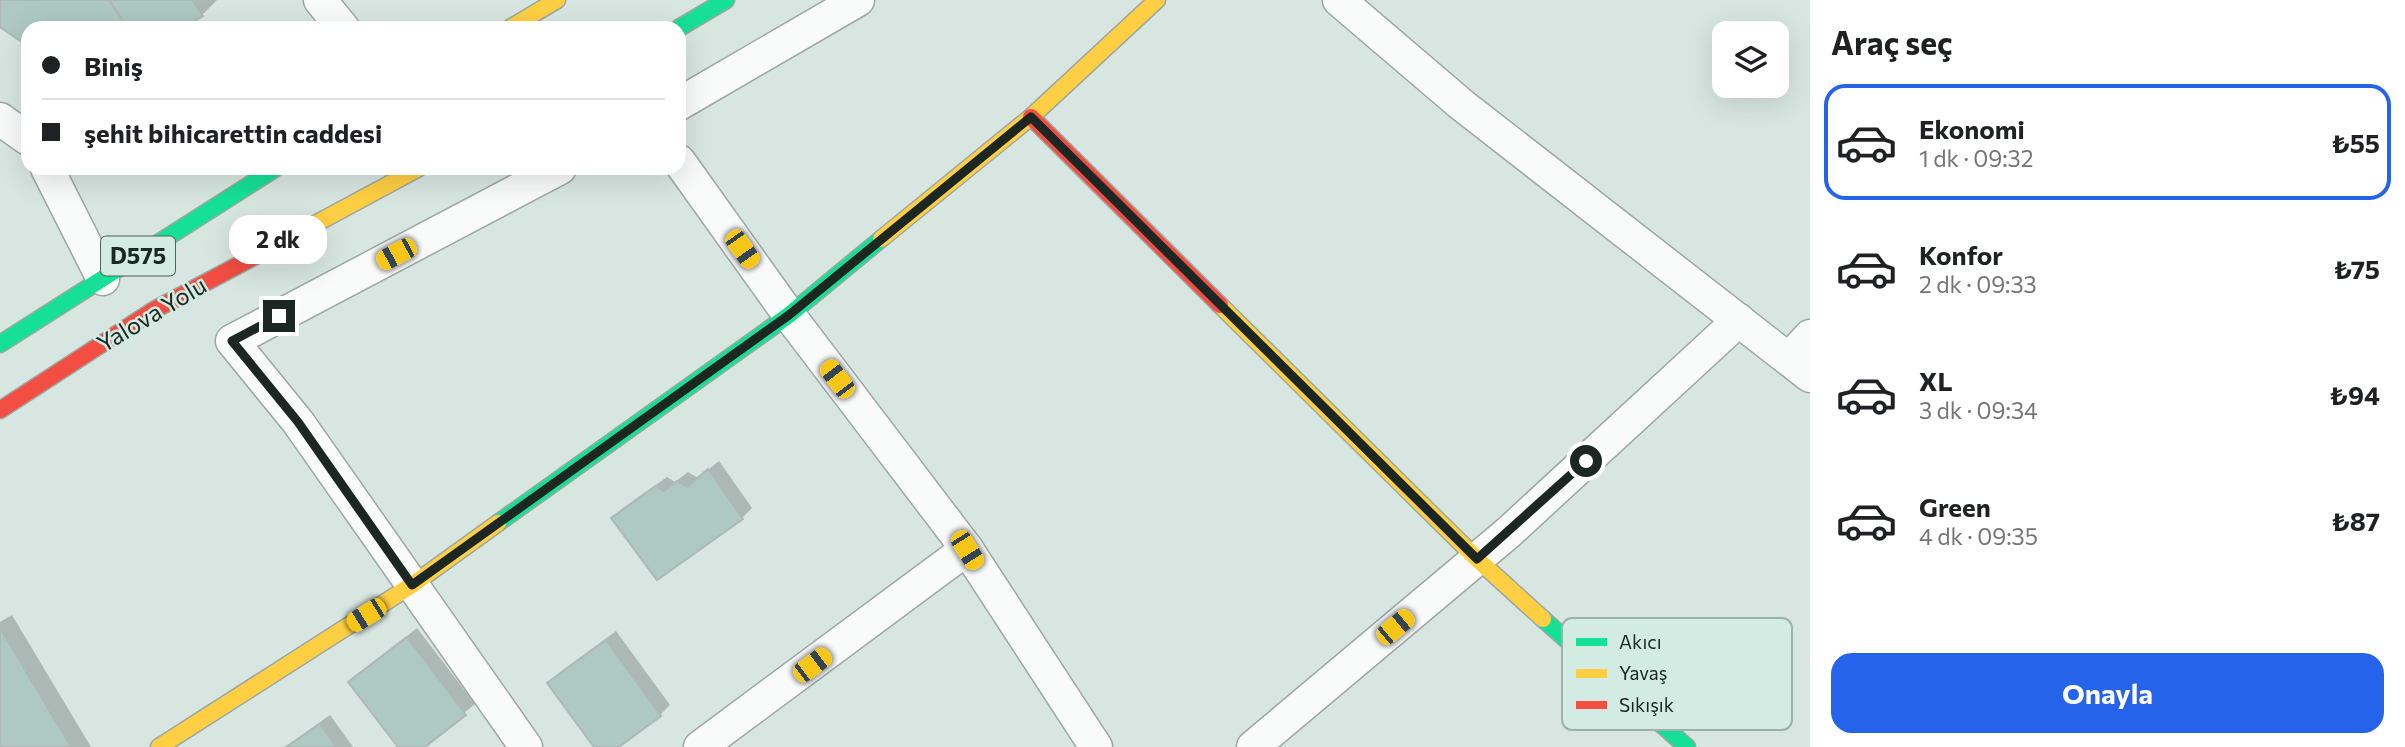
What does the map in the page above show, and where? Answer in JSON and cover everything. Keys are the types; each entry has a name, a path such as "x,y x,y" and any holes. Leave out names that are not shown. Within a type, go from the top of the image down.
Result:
{"main road":[{"path":"522,21 556,0"},
{"path":"686,24 726,0"},
{"path":"159,747 412,585 789,315 1031,117 1157,0"},
{"path":"1031,117 1477,559 1562,635"},
{"name":"D575","path":"0,344 265,175"},
{"name":"Yalova Yolu","path":"0,410 154,310 406,175"},
{"path":"1668,730 1687,747"}],"street":[{"path":"320,0 337,21"},
{"path":"686,100 858,0"},
{"path":"1339,0 1462,105 1739,320 1803,357"},
{"path":"0,119 21,134"},
{"path":"686,171 789,315 967,550 1096,747"},
{"path":"51,175 103,279"},
{"path":"526,747 298,422 232,341 547,175"},
{"path":"1253,747 1477,559 1739,320"},
{"path":"700,747 967,550"}],"building":[{"path":"0,0 109,0 123,21 21,21 21,41 0,27"},
{"path":"109,0 192,0 203,16 195,21 123,21"},
{"path":"708,469 743,519 657,580 611,518 656,486 664,491 677,481 687,487"},
{"path":"0,628 71,747 0,747"},
{"path":"407,637 466,715 425,747 398,747 348,682"},
{"path":"606,640 661,716 619,747 594,747 547,683"},
{"path":"320,724 336,747 286,747"}],"traffic: fast":[{"path":"686,24 726,0"},
{"path":"0,344 265,175"},
{"path":"498,523 789,315 881,239"},
{"path":"1543,619 1562,636"},
{"path":"1668,730 1687,747"}],"traffic: slow":[{"path":"522,21 557,0"},
{"path":"881,239 1031,117 1157,0"},
{"path":"291,237 406,175"},
{"path":"1220,305 1477,559 1543,619"},
{"path":"159,747 412,585 498,523"}],"traffic: jam":[{"path":"1031,117 1220,305"},
{"path":"0,410 154,310 291,237"}],"route":[{"path":"279,316 232,341 298,422 412,585 789,315 1031,117 1477,559 1586,461"}]}
